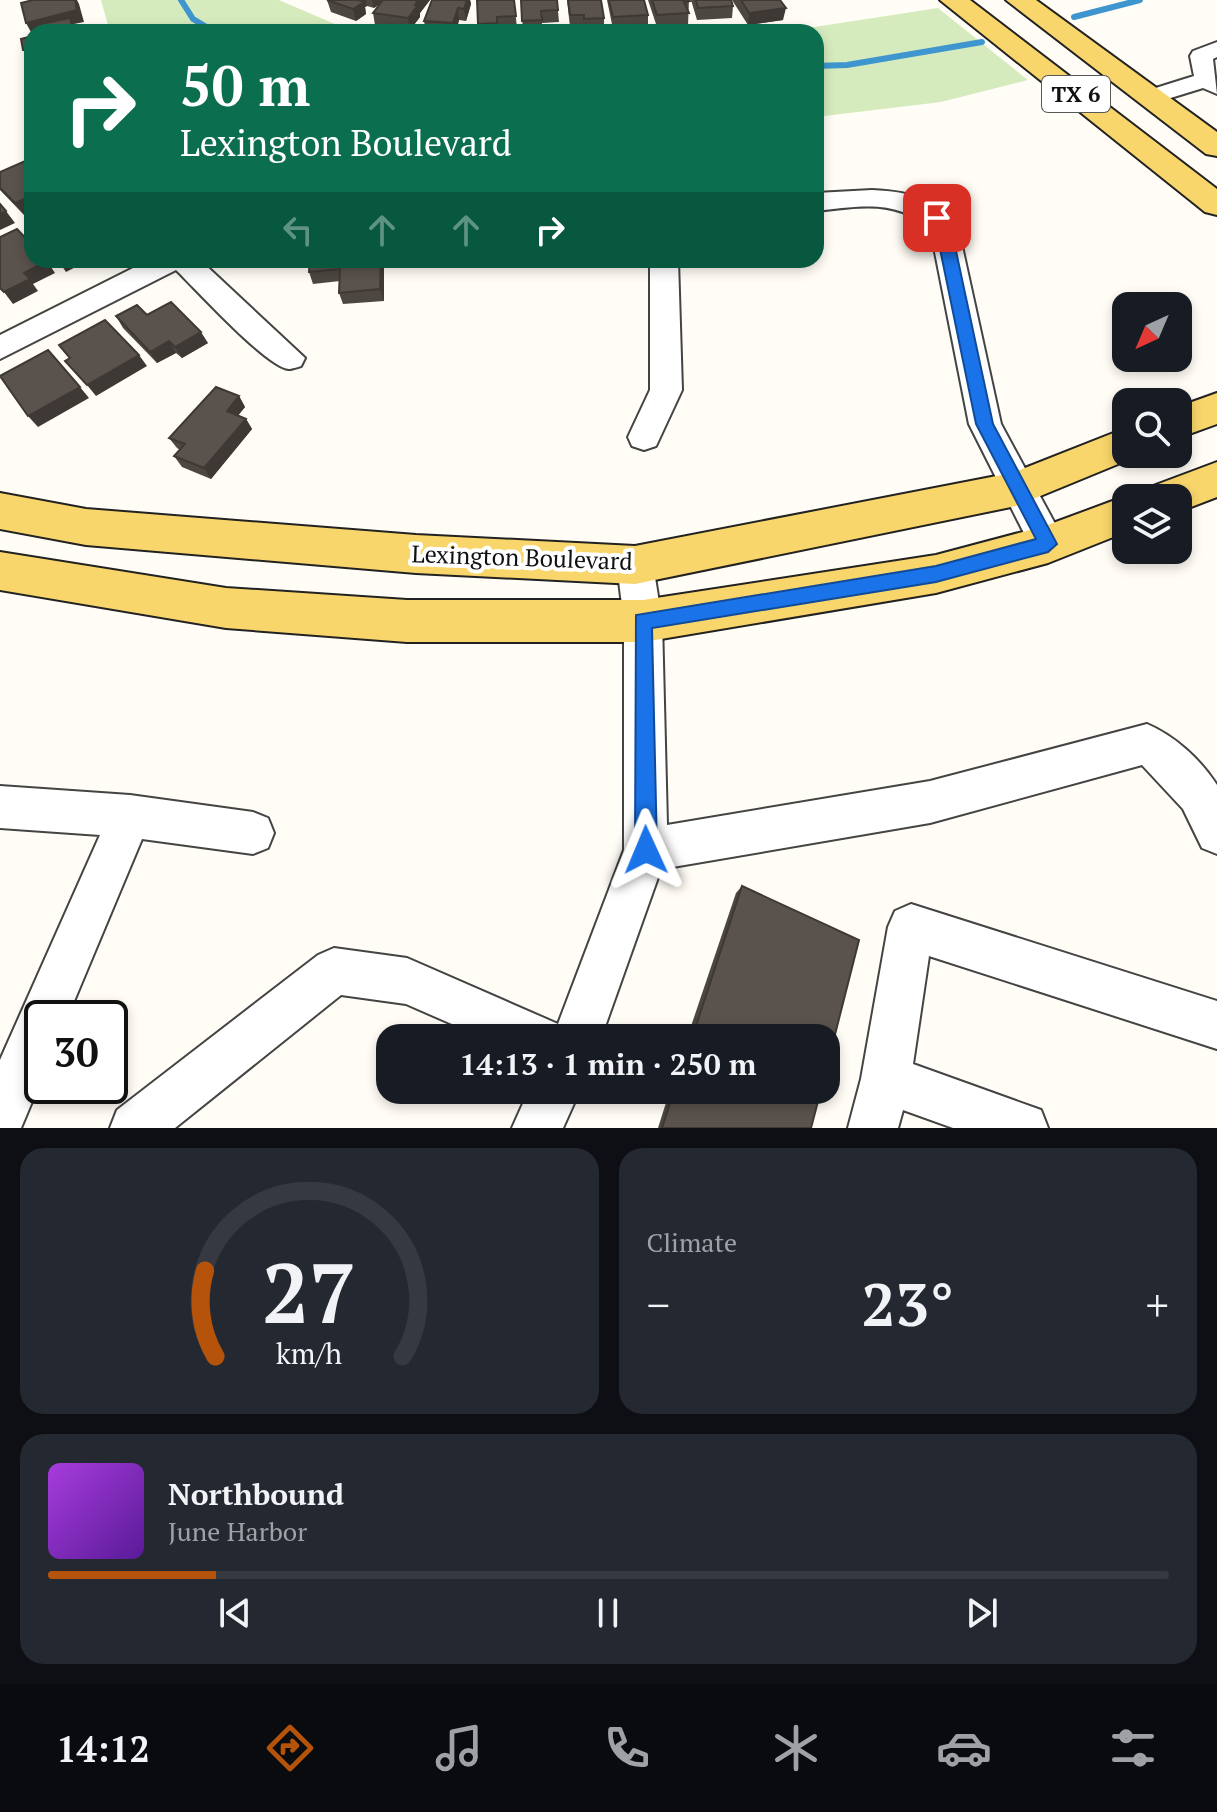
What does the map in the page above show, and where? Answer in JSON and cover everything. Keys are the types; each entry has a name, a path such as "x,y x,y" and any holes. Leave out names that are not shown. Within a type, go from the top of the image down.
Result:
{"main road":[{"name":"TX 6","path":"953,0 1217,205"},
{"name":"TX 6","path":"1019,0 1217,147"},
{"path":"1192,418 1217,408"},
{"name":"Lexington Boulevard","path":"0,511 86,527 416,554 635,565 1016,489 1112,450"},
{"path":"1192,489 1217,479"},
{"path":"0,571 241,609 407,621 643,621 920,577 1048,544 1112,519"}],"street":[{"path":"1151,97 1212,84 1201,56 1217,49"},
{"path":"824,202 888,198 919,207 937,218 946,237 985,424 1016,489 1048,544"},
{"path":"0,348 156,268"},
{"path":"191,268 257,332 290,358"},
{"path":"644,437 666,390 664,268"},
{"path":"582,1024 646,850 643,621 635,565"},
{"path":"646,850 930,802 1147,744 1178,766 1212,815 1217,833"},
{"path":"0,807 130,816 253,833"},
{"path":"50,1000 130,816"},
{"path":"873,1128 886,1079 911,927 1217,1025"},
{"path":"135,1128 334,971 407,981 507,1024"},
{"path":"0,1118 24,1061"},
{"path":"886,1079 1023,1128"},
{"path":"537,1128 548,1104"}],"green space":[{"path":"101,0 279,0 335,24 108,24"},
{"path":"938,8 1028,80 941,102 824,116 824,26"}],"building":[{"path":"75,0 77,10 26,23 21,3"},
{"path":"327,0 358,0 364,2 353,9"},
{"path":"383,0 418,0 415,5 418,5 408,18 373,13"},
{"path":"432,0 467,0 464,9 458,8 453,23 424,21"},
{"path":"477,0 514,0 516,16 497,17 497,23 478,24"},
{"path":"521,0 557,0 558,10 541,11 542,20 522,21"},
{"path":"568,0 601,0 604,18 584,19 584,15 570,15"},
{"path":"609,0 644,0 648,15 613,17"},
{"path":"652,0 689,0 684,2 689,13 657,15"},
{"path":"696,0 731,0 733,6 698,8"},
{"path":"741,0 780,0 786,8 749,13"},
{"path":"70,18 72,24 41,24"},
{"path":"24,162 24,199 15,203 0,188 0,172"},
{"path":"17,229 24,236 24,268 34,268 24,273 30,279 4,292 0,288 0,237"},
{"path":"309,268 381,268 380,289 339,293 340,269 309,272"},
{"path":"171,302 201,332 175,347 169,341 150,352 116,316 137,305 147,315"},
{"path":"105,320 139,355 87,385 65,361 70,358 59,345"},
{"path":"48,350 80,387 28,416 0,376"},
{"path":"216,387 239,396 227,411 246,419 204,468 174,456 185,444 169,438"},
{"path":"742,886 859,940 838,1024 697,1024"},
{"path":"670,1104 817,1104 811,1128 662,1128"}],"waterway":[{"path":"181,0 193,19 201,24"},
{"path":"1074,17 1140,0"},
{"path":"824,66 847,65 982,42"}],"route":[{"path":"646,850 643,621 827,594 936,574 1048,544 1016,489 985,424 946,237 937,218"}]}
